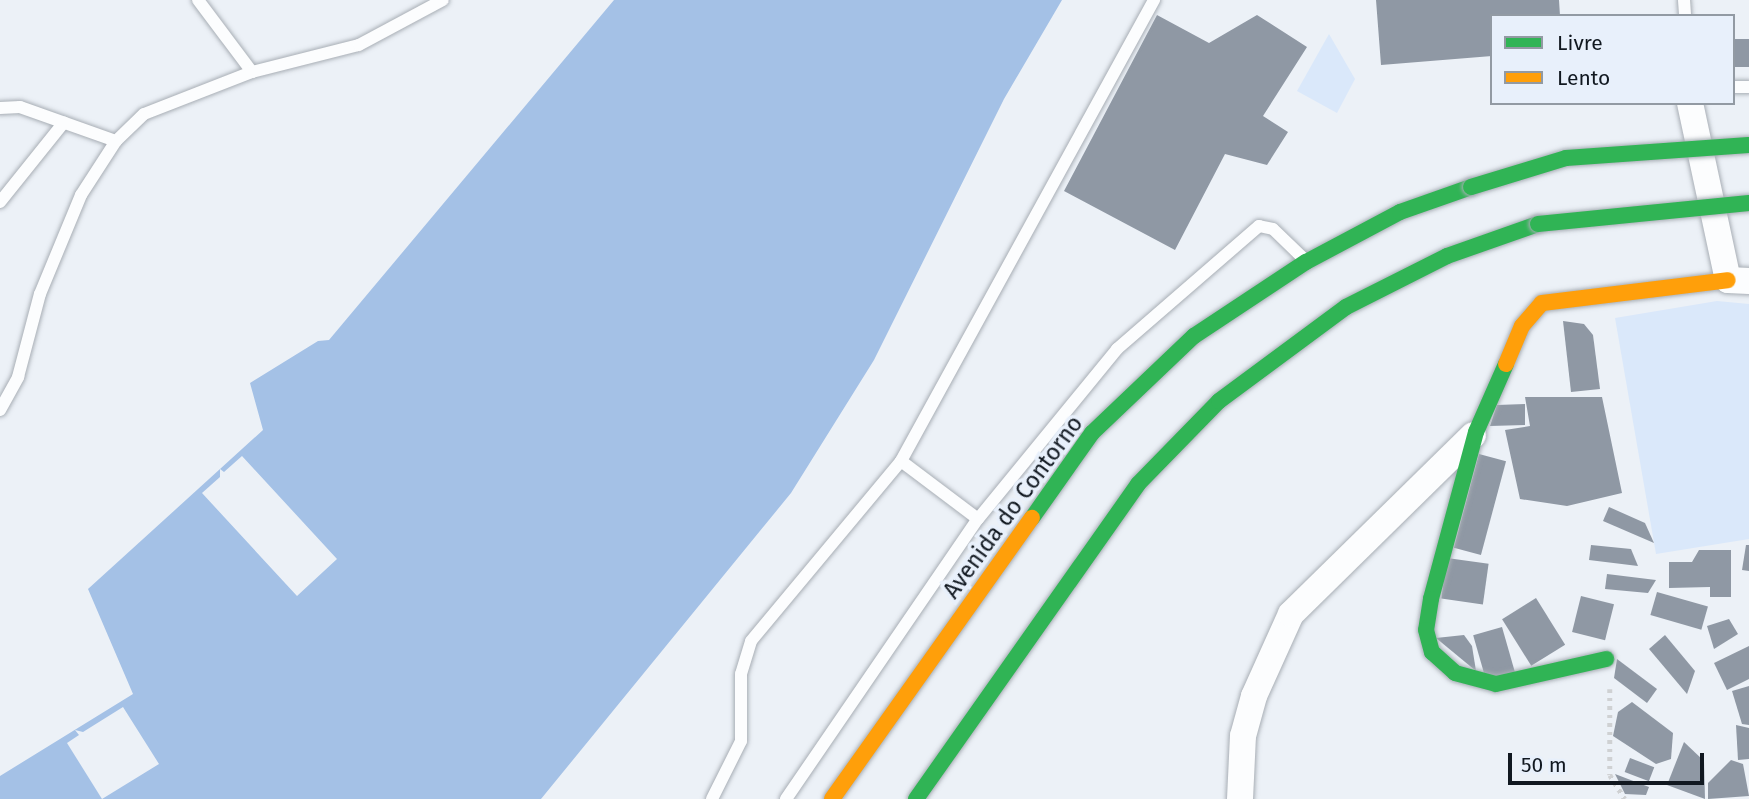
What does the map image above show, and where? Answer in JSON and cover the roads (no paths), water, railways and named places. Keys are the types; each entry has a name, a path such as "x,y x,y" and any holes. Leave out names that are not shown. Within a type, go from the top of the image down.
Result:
{"main road":[{"name":"Avenida do Contorno","path":"832,799 1092,433 1194,336 1306,262 1401,212 1471,187 1566,158 1657,147 1749,145"},
{"path":"916,799 1138,484 1219,401 1346,307 1447,256 1538,224 1749,203"},
{"path":"1606,659 1496,684 1455,673 1433,652 1426,630 1430,599 1476,432 1522,326 1542,303 1738,281"}],"street":[{"path":"1691,105 1738,281"},
{"path":"1240,799 1243,736 1254,696 1291,614 1476,432"}],"lane":[{"path":"198,0 252,72"},
{"path":"0,410 18,377 57,245 117,141 144,114 252,72 359,45 443,0"},
{"path":"712,799 741,741 741,674 751,641 901,461 1154,0"},
{"path":"0,108 20,107 117,141"},
{"path":"0,202 64,122"},
{"path":"786,799 978,519 1117,349 1259,226 1273,229 1306,262"},
{"path":"901,461 978,519"}],"water":[{"path":"614,0 1062,0 1004,99 874,360 791,493 541,799 0,799 0,776 133,694 88,589 263,430 250,383 318,341 329,340"}]}
